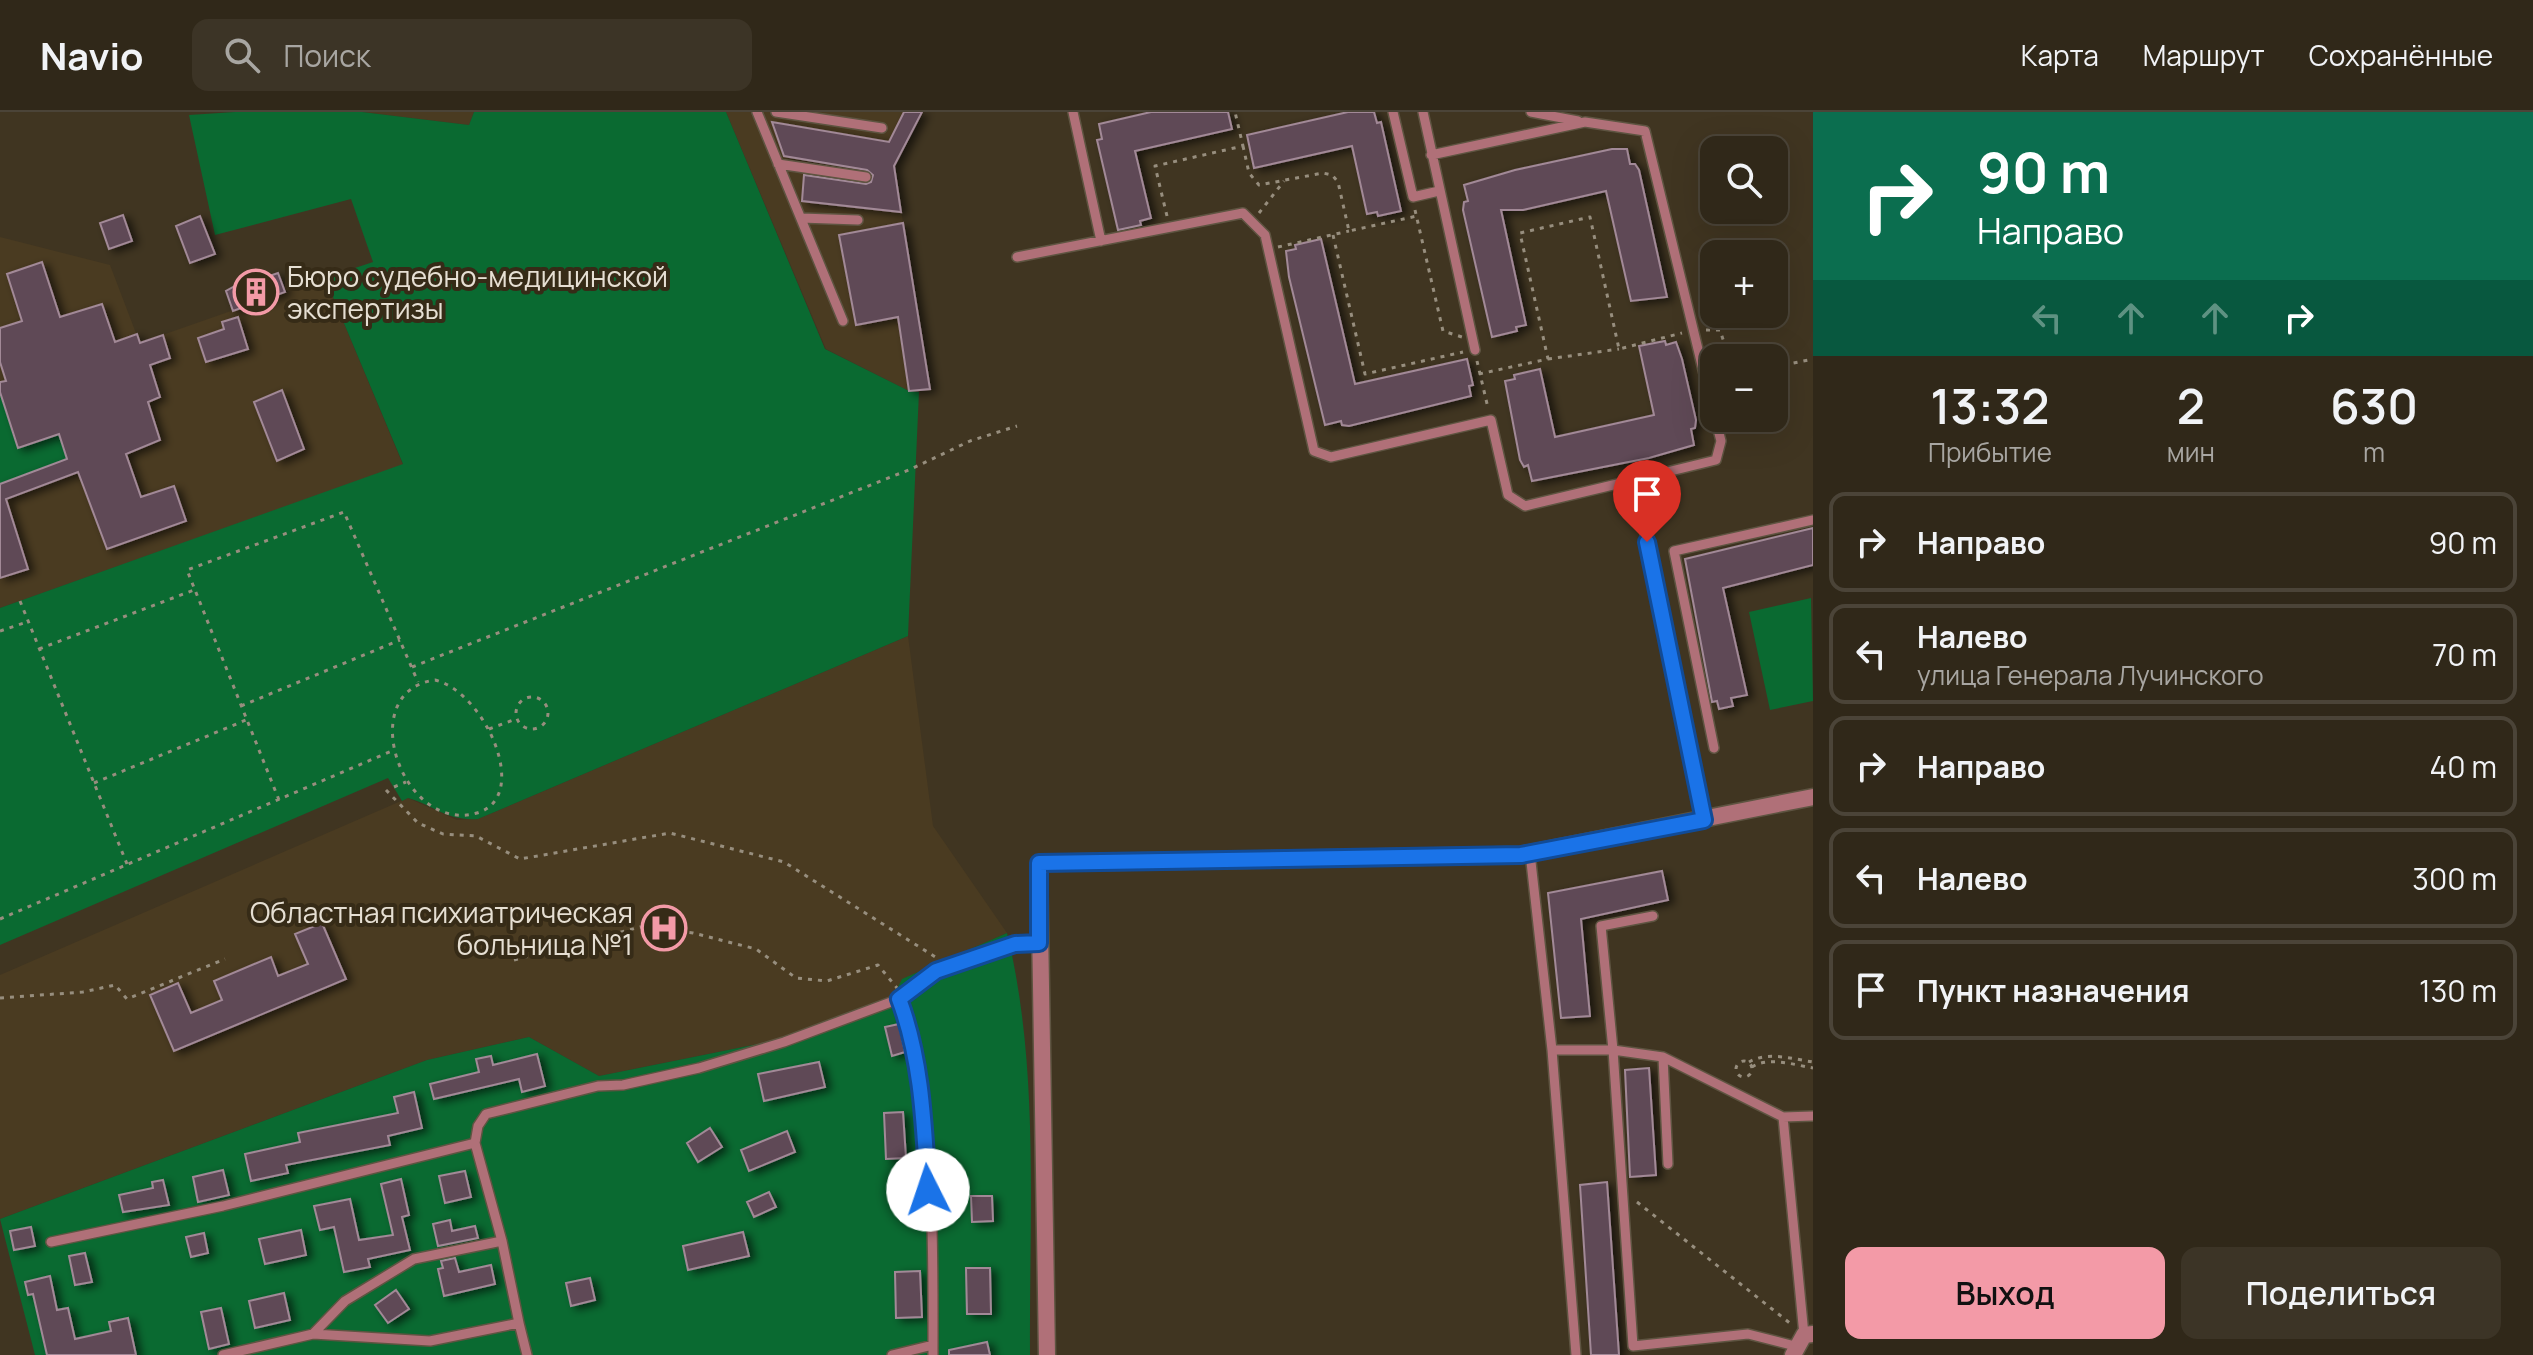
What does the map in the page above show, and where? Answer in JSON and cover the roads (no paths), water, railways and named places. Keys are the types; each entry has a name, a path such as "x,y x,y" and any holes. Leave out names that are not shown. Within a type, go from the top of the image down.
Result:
{"street":[{"path":"1047,1355 1039,863 1530,853 1813,797"}],"lane":[{"path":"757,112 843,321"},
{"path":"776,112 882,128"},
{"path":"1073,112 1101,241"},
{"path":"1393,112 1413,197 1439,191"},
{"path":"1423,112 1474,345"},
{"path":"1531,112 1645,131 1700,362"},
{"path":"1431,155 1585,122"},
{"path":"778,164 866,177"},
{"path":"1017,257 1243,213 1265,235 1314,451 1331,457 1491,420 1508,495 1525,506 1716,460 1721,441 1718,432"},
{"path":"801,218 858,220"},
{"path":"1634,480 1704,820"},
{"path":"1714,748 1674,551 1813,520"},
{"path":"1530,853 1552,1050 1576,1355"},
{"path":"1653,916 1601,926 1613,1050 1633,1346 1748,1334 1801,1342 1783,1117"},
{"path":"527,1355 502,1241 475,1143 478,1126 486,1114 598,1086 623,1085 699,1068 784,1042 899,999 936,971 1015,944 1039,943"},
{"path":"892,1355 933,1350 923,1113 911,1031 899,999"},
{"path":"1552,1050 1613,1050 1663,1057 1783,1117 1813,1116"},
{"path":"1663,1057 1668,1164"},
{"path":"51,1242 223,1206 475,1143"},
{"path":"313,1334 345,1301 414,1259 502,1241"},
{"path":"223,1355 313,1334 430,1341 519,1323"}],"place":[{"name":"Бюро судебно-медицинской экспертизы","path":"256,292"},
{"name":"Областная психиатрическая больница №1","path":"664,928"}]}
